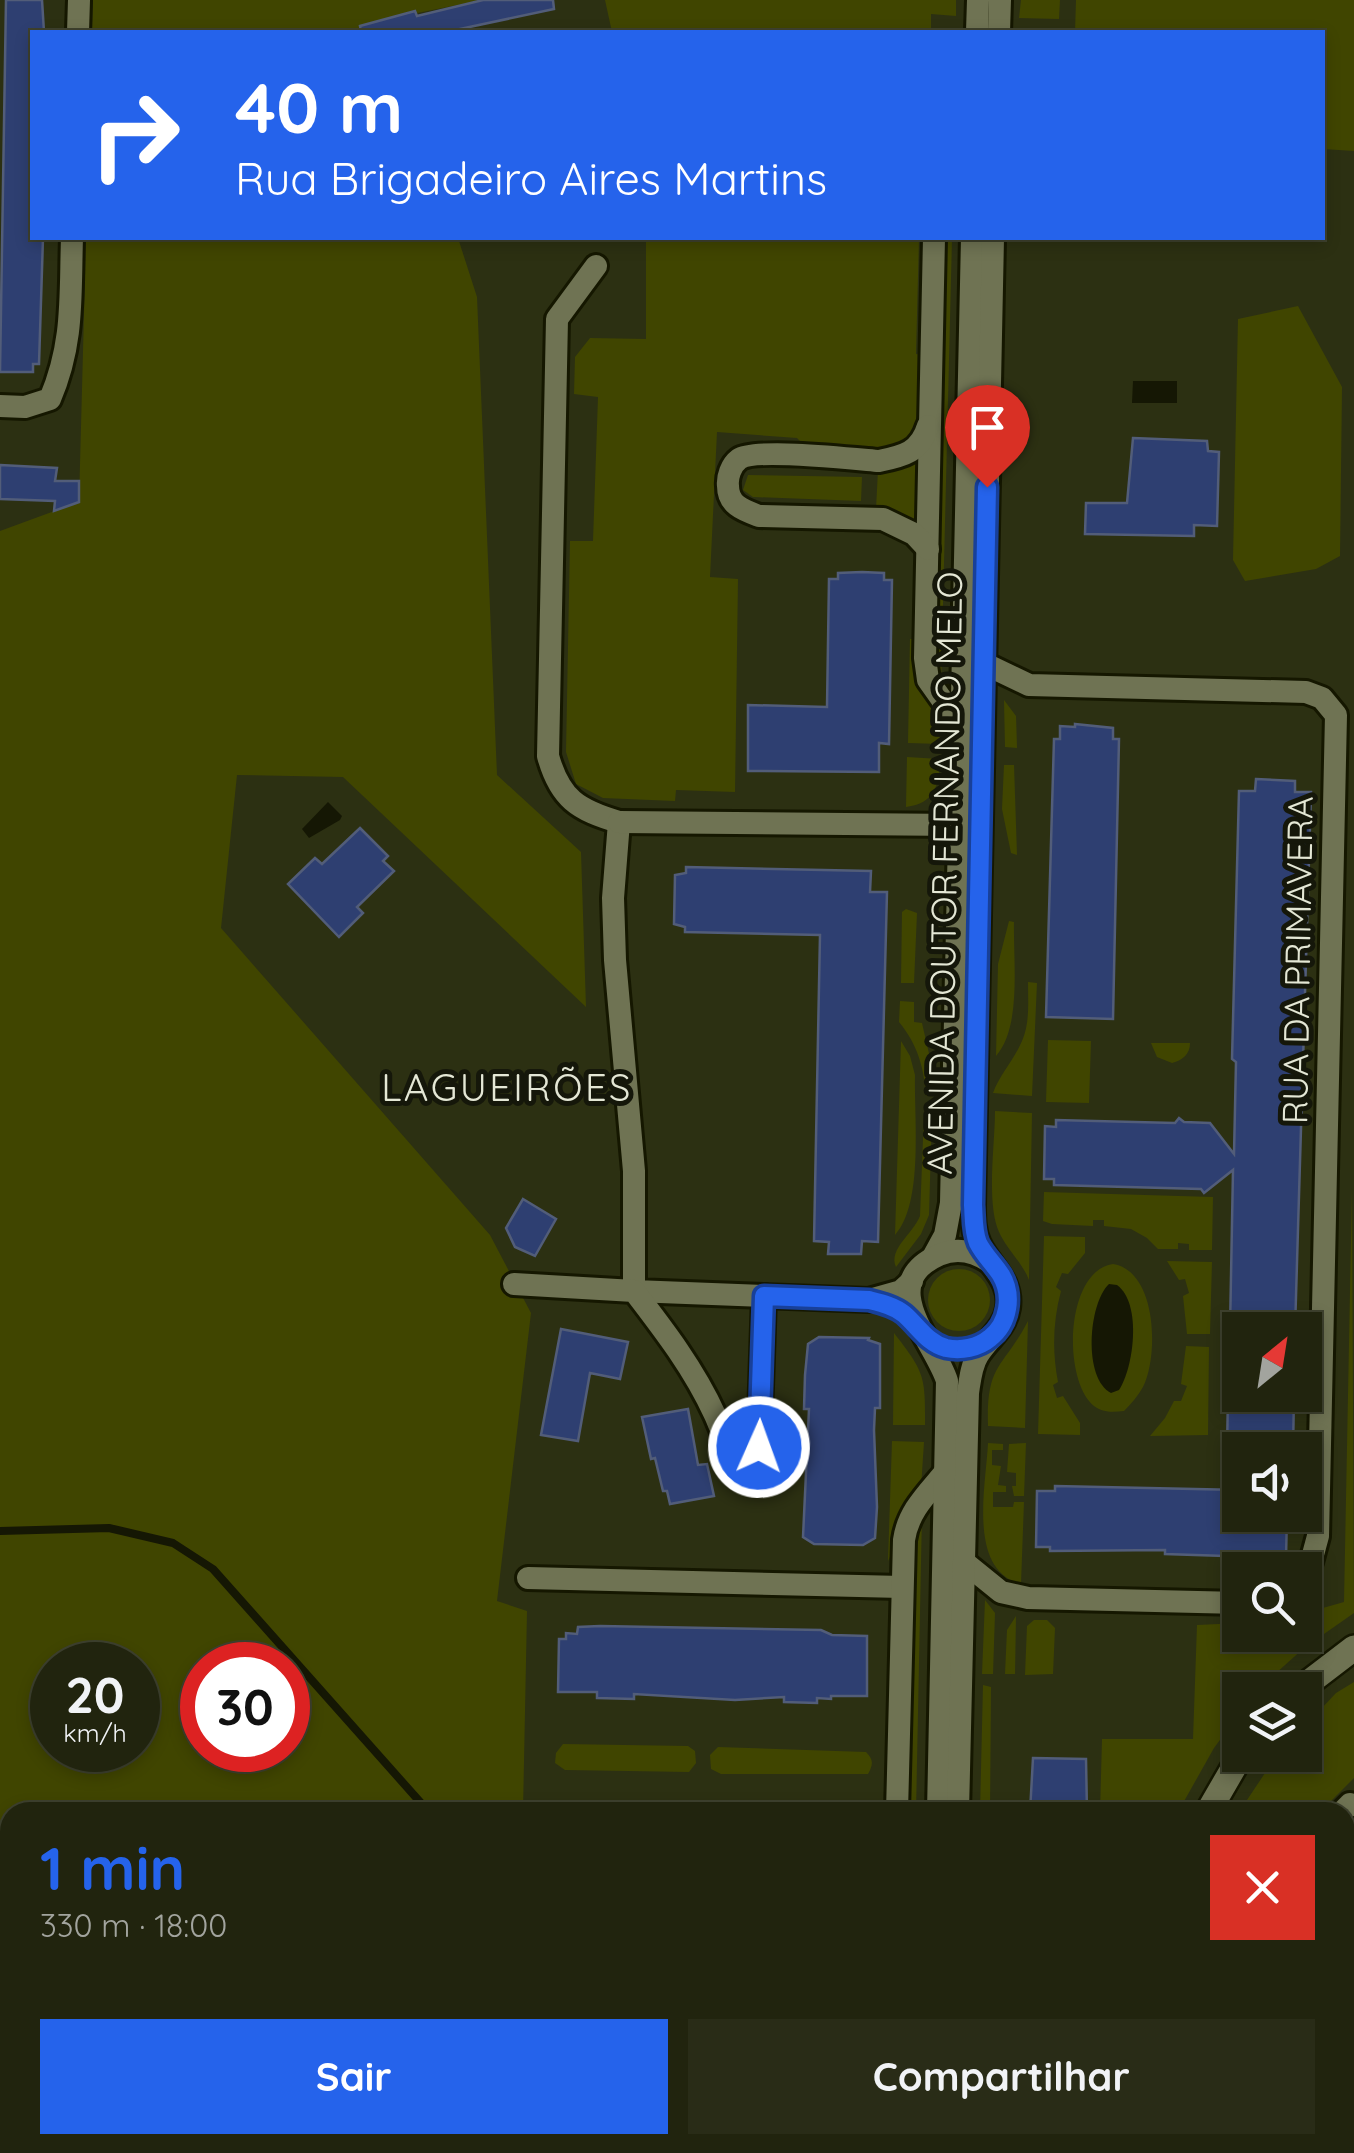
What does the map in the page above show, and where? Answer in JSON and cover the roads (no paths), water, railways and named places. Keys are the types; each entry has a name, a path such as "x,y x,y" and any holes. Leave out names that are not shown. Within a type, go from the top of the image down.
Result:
{"street":[{"path":"78,0 78,30"},
{"path":"977,30 978,0"},
{"path":"999,30 1000,0"},
{"path":"0,406 25,407 50,398 64,366 69,344 72,240"},
{"name":"AVENIDA DOUTOR FERNANDO MELO","path":"934,240 925,658 928,680 962,728"},
{"name":"AVENIDA DOUTOR FERNANDO MELO","path":"912,1281 945,1236 951,1202 972,240"},
{"name":"AVENIDA DOUTOR FERNANDO MELO","path":"958,1802 968,1393 976,1357 1002,1325 1008,1309 1008,1292 1002,1276 979,1246 973,1205 993,240"},
{"path":"596,266 557,318 548,756 556,784 585,812 619,822 959,825"},
{"path":"928,549 914,534 883,519 759,516 741,510 730,499 727,483 731,469 741,457 879,461 898,458 912,453 924,441 930,418"},
{"name":"RUA DA PRIMAVERA","path":"984,663 1029,685 1306,692 1322,698 1336,715 1318,1536 1314,1552"},
{"path":"619,822 614,913 634,1171 634,1290 704,1392 731,1452 744,1459 754,1456 759,1447 764,1296"},
{"path":"933,1257 964,1250 993,1264"},
{"path":"514,1284 869,1300 901,1292 912,1281"},
{"path":"912,1281 910,1312 947,1382 938,1802"},
{"path":"869,1300 903,1313 923,1334 944,1347 960,1350 991,1338"},
{"path":"896,1802 906,1524 946,1471"},
{"path":"964,1562 1001,1592 1028,1598 1222,1603"},
{"path":"528,1578 902,1586"},
{"path":"1321,1672 1354,1648"},
{"path":"1214,1802 1231,1772"}],"waterway":[{"path":"0,1531 109,1528 173,1543 213,1569 420,1802"}],"district":[{"name":"LAGUEIRÕES","path":"507,1087"}]}
